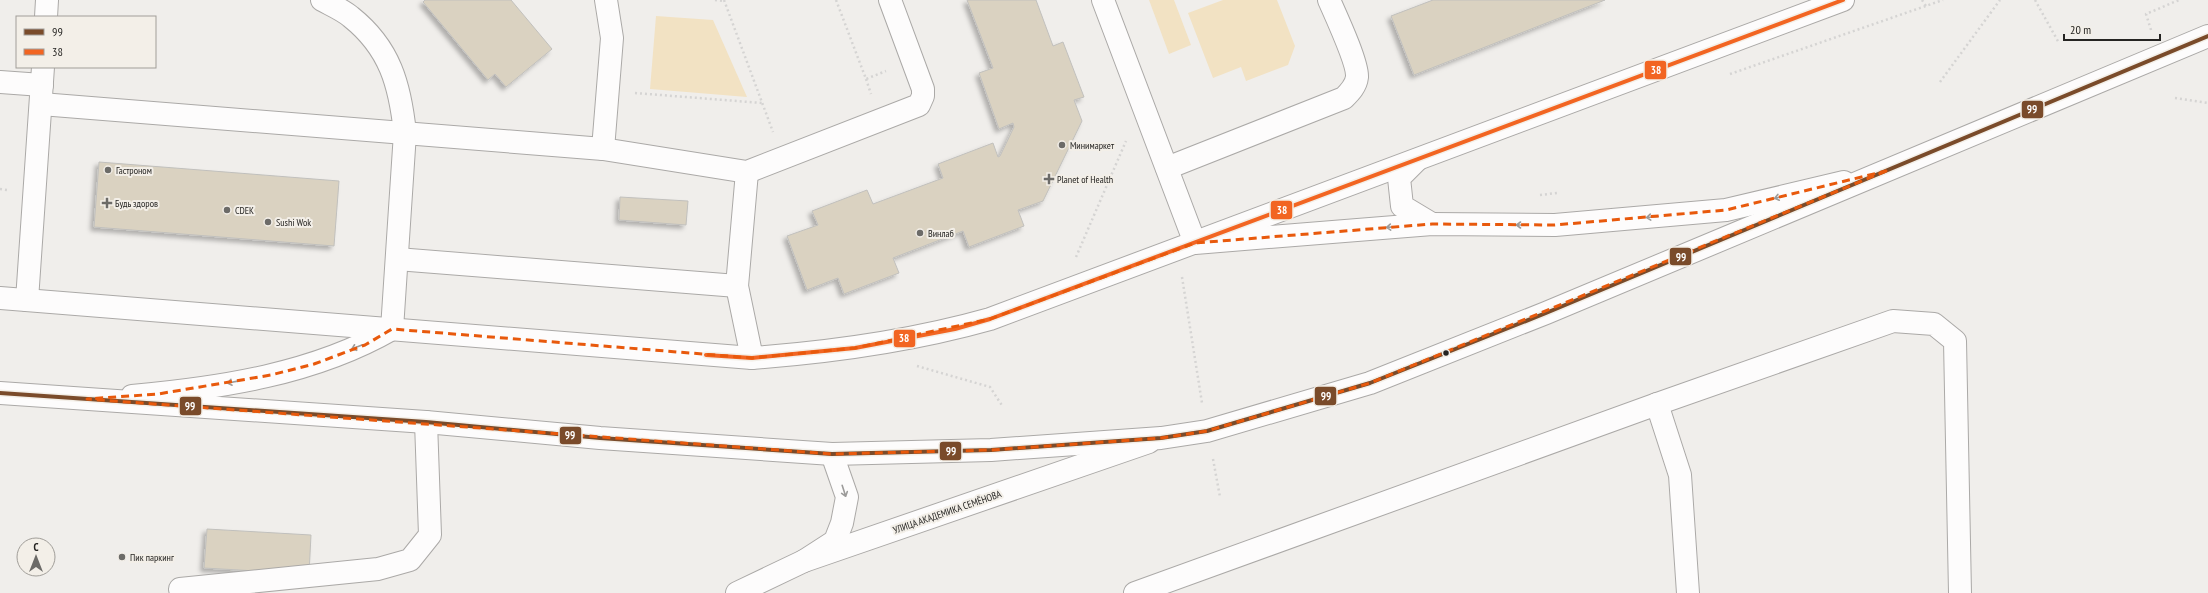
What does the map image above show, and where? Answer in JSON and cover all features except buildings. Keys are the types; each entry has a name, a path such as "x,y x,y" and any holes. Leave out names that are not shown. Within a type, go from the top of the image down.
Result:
{"street":[{"path":"46,16 47,0"},
{"path":"322,0 350,16 370,34 385,56 395,76 402,105 405,133 392,329"},
{"path":"603,149 612,38 606,0"},
{"path":"0,82 42,85 405,133 603,149 747,172 918,105 923,96 923,89 890,0"},
{"path":"1104,0 1167,168 1187,246"},
{"path":"1167,168 1344,98 1353,89 1357,77 1355,65 1329,0"},
{"path":"0,298 752,358 855,348 955,329 990,320 1843,0"},
{"name":"УЛИЦА АКАДЕМИКА СЕМЁНОВА","path":"87,399 426,422 600,438 832,454 991,450 1161,438 1208,431 1370,383 1546,313 2208,36"},
{"path":"27,300 42,85"},
{"path":"1418,160 1399,178 1402,206 1432,224"},
{"path":"1187,246 1432,224 1555,225 1726,210 1886,171"},
{"path":"747,172 737,286 752,358"},
{"path":"397,259 737,286"},
{"path":"1135,593 1657,404 1893,321 1934,324 1956,341 1960,593"},
{"path":"0,393 87,399 166,392 271,375 314,364 358,347 392,329"},
{"path":"1657,404 1680,475 1688,593"},
{"path":"180,589 378,569 410,560 430,535 426,422"},
{"name":"УЛИЦА АКАДЕМИКА СЕМЁНОВА","path":"737,593 804,561 1161,438"},
{"path":"804,561 835,541 842,523 847,497 832,454"}],"path":[{"path":"715,0 724,0 783,158"},
{"path":"836,0 866,79 913,61"},
{"path":"1922,0 1926,6"},
{"path":"1722,77 1943,0"},
{"path":"1940,82 2000,0"},
{"path":"2035,0 2059,43"},
{"path":"2153,35 2146,14 2179,0"},
{"path":"608,90 762,103"},
{"path":"2176,98 2208,103"},
{"path":"1075,259 1142,104"},
{"path":"1534,196 1557,193"},
{"path":"1187,246 1195,362"},
{"path":"915,365 990,387 1004,407"}],"highlighted area":[{"path":"1886,171 1370,383 1207,431 1161,438 991,450 832,454 87,399 158,394 271,375 314,364 365,345 392,329 752,358 855,348 990,319 1195,243 1432,224 1555,225 1726,210"}],"shaded area":[{"path":"1149,0 1174,0 1191,45 1169,54"},
{"path":"1223,0 1277,0 1295,46 1288,65 1246,81 1241,67 1213,78 1188,13"},
{"path":"656,16 713,20 747,97 650,89"}],"transit line":[{"name":"38","path":"706,355 752,358 855,348 955,329 990,319 1843,0"},
{"name":"99","path":"0,393 426,422 600,438 832,454 991,450 1161,438 1207,431 1370,383 1546,313 2208,36"}],"place":[{"name":"Минимаркет","path":"1062,145"},
{"name":"Гастроном","path":"108,170"},
{"name":"Planet of Health","path":"1049,179"},
{"name":"Будь здоров","path":"107,203"},
{"name":"CDEK","path":"227,210"},
{"name":"Sushi Wok","path":"268,222"},
{"name":"Винлаб","path":"920,233"},
{"name":"Пик паркинг","path":"122,557"}]}
